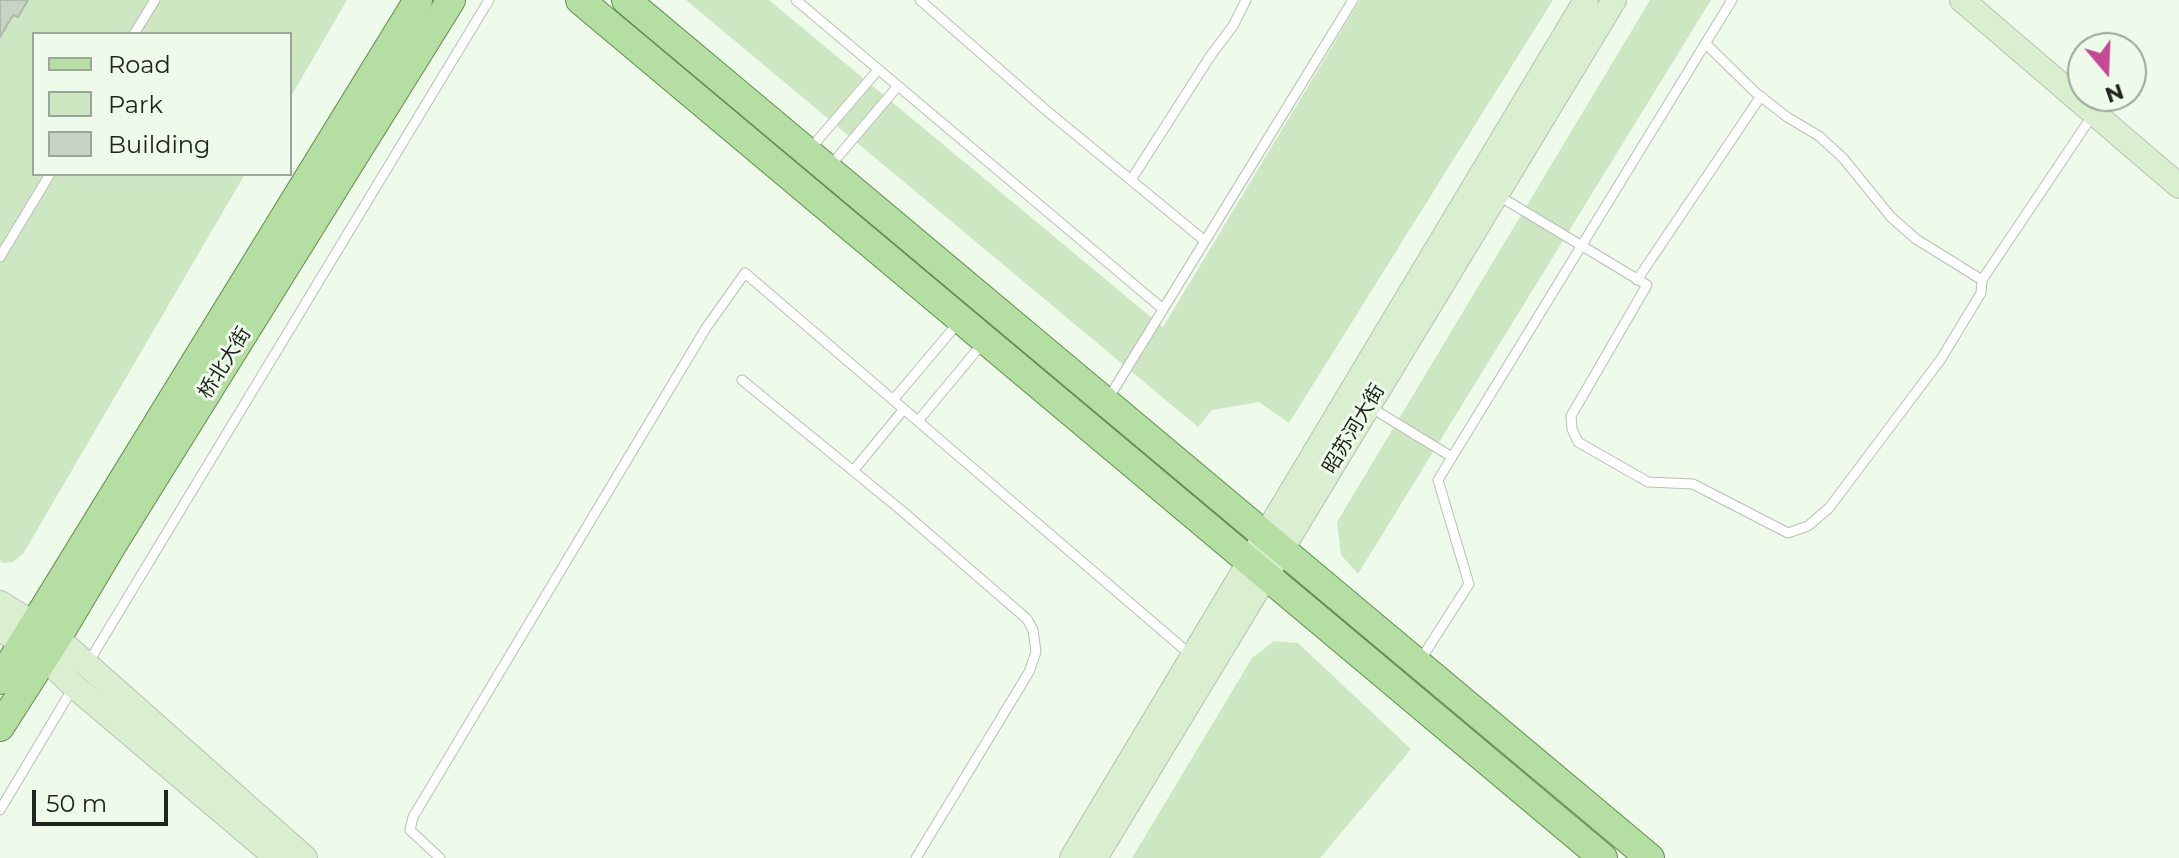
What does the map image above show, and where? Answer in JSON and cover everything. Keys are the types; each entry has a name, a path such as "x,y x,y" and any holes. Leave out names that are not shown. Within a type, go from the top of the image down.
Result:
{"main road":[{"name":"桥北大街","path":"0,727 32,638 418,0"},
{"name":"桥北大街","path":"0,680 114,542 451,0"},
{"path":"580,0 1603,858"},
{"path":"626,0 1650,858"}],"street":[{"name":"昭苏河大街","path":"1095,858 1258,566 1586,0"},
{"name":"昭苏河大街","path":"1273,542 1368,406 1614,0"},
{"path":"1962,0 2179,186"},
{"name":"昭苏河大街","path":"1072,858 1192,656 1258,566"},
{"path":"0,603 74,686 277,858"},
{"path":"32,638 87,665 305,858"}],"lane":[{"path":"135,32 155,0"},
{"path":"0,810 489,0"},
{"path":"796,0 1163,309"},
{"path":"920,0 1047,111 1205,241"},
{"path":"1131,180 1233,26 1246,0"},
{"path":"1106,402 1353,0"},
{"path":"1418,663 1469,584 1438,480 1732,0"},
{"path":"1706,44 1761,96 1787,117 1819,136 1843,158 1891,217 1916,239 1982,280"},
{"path":"818,160 878,70"},
{"path":"818,160 898,86"},
{"path":"1637,280 1761,96"},
{"path":"1496,194 1647,285 1571,416 1572,429 1578,442 1648,482 1693,484 1788,533 1808,526 1829,508 1941,359 1981,293 1982,280 2094,113"},
{"path":"0,257 49,176"},
{"path":"440,858 410,830 413,817 698,341 745,273 1192,656"},
{"path":"893,400 961,318"},
{"path":"918,421 986,339"},
{"path":"742,380 1027,619 1033,630 1036,652 1029,672 916,858"},
{"path":"1368,406 1452,457"},
{"path":"853,471 904,409"}],"green space":[{"path":"0,0 347,0 292,95 292,32 32,32 32,176 244,176 23,554 13,562 0,561"},
{"path":"686,0 769,0 1163,327 1360,0 1553,0 1289,423 1259,402 1212,410 1198,427"},
{"path":"1650,0 1711,0 1358,574 1341,555 1337,522"},
{"path":"1274,641 1298,643 1411,749 1320,858 1132,858 1252,658"}],"building":[{"path":"0,0 28,0 18,17 13,15 0,37"}]}
